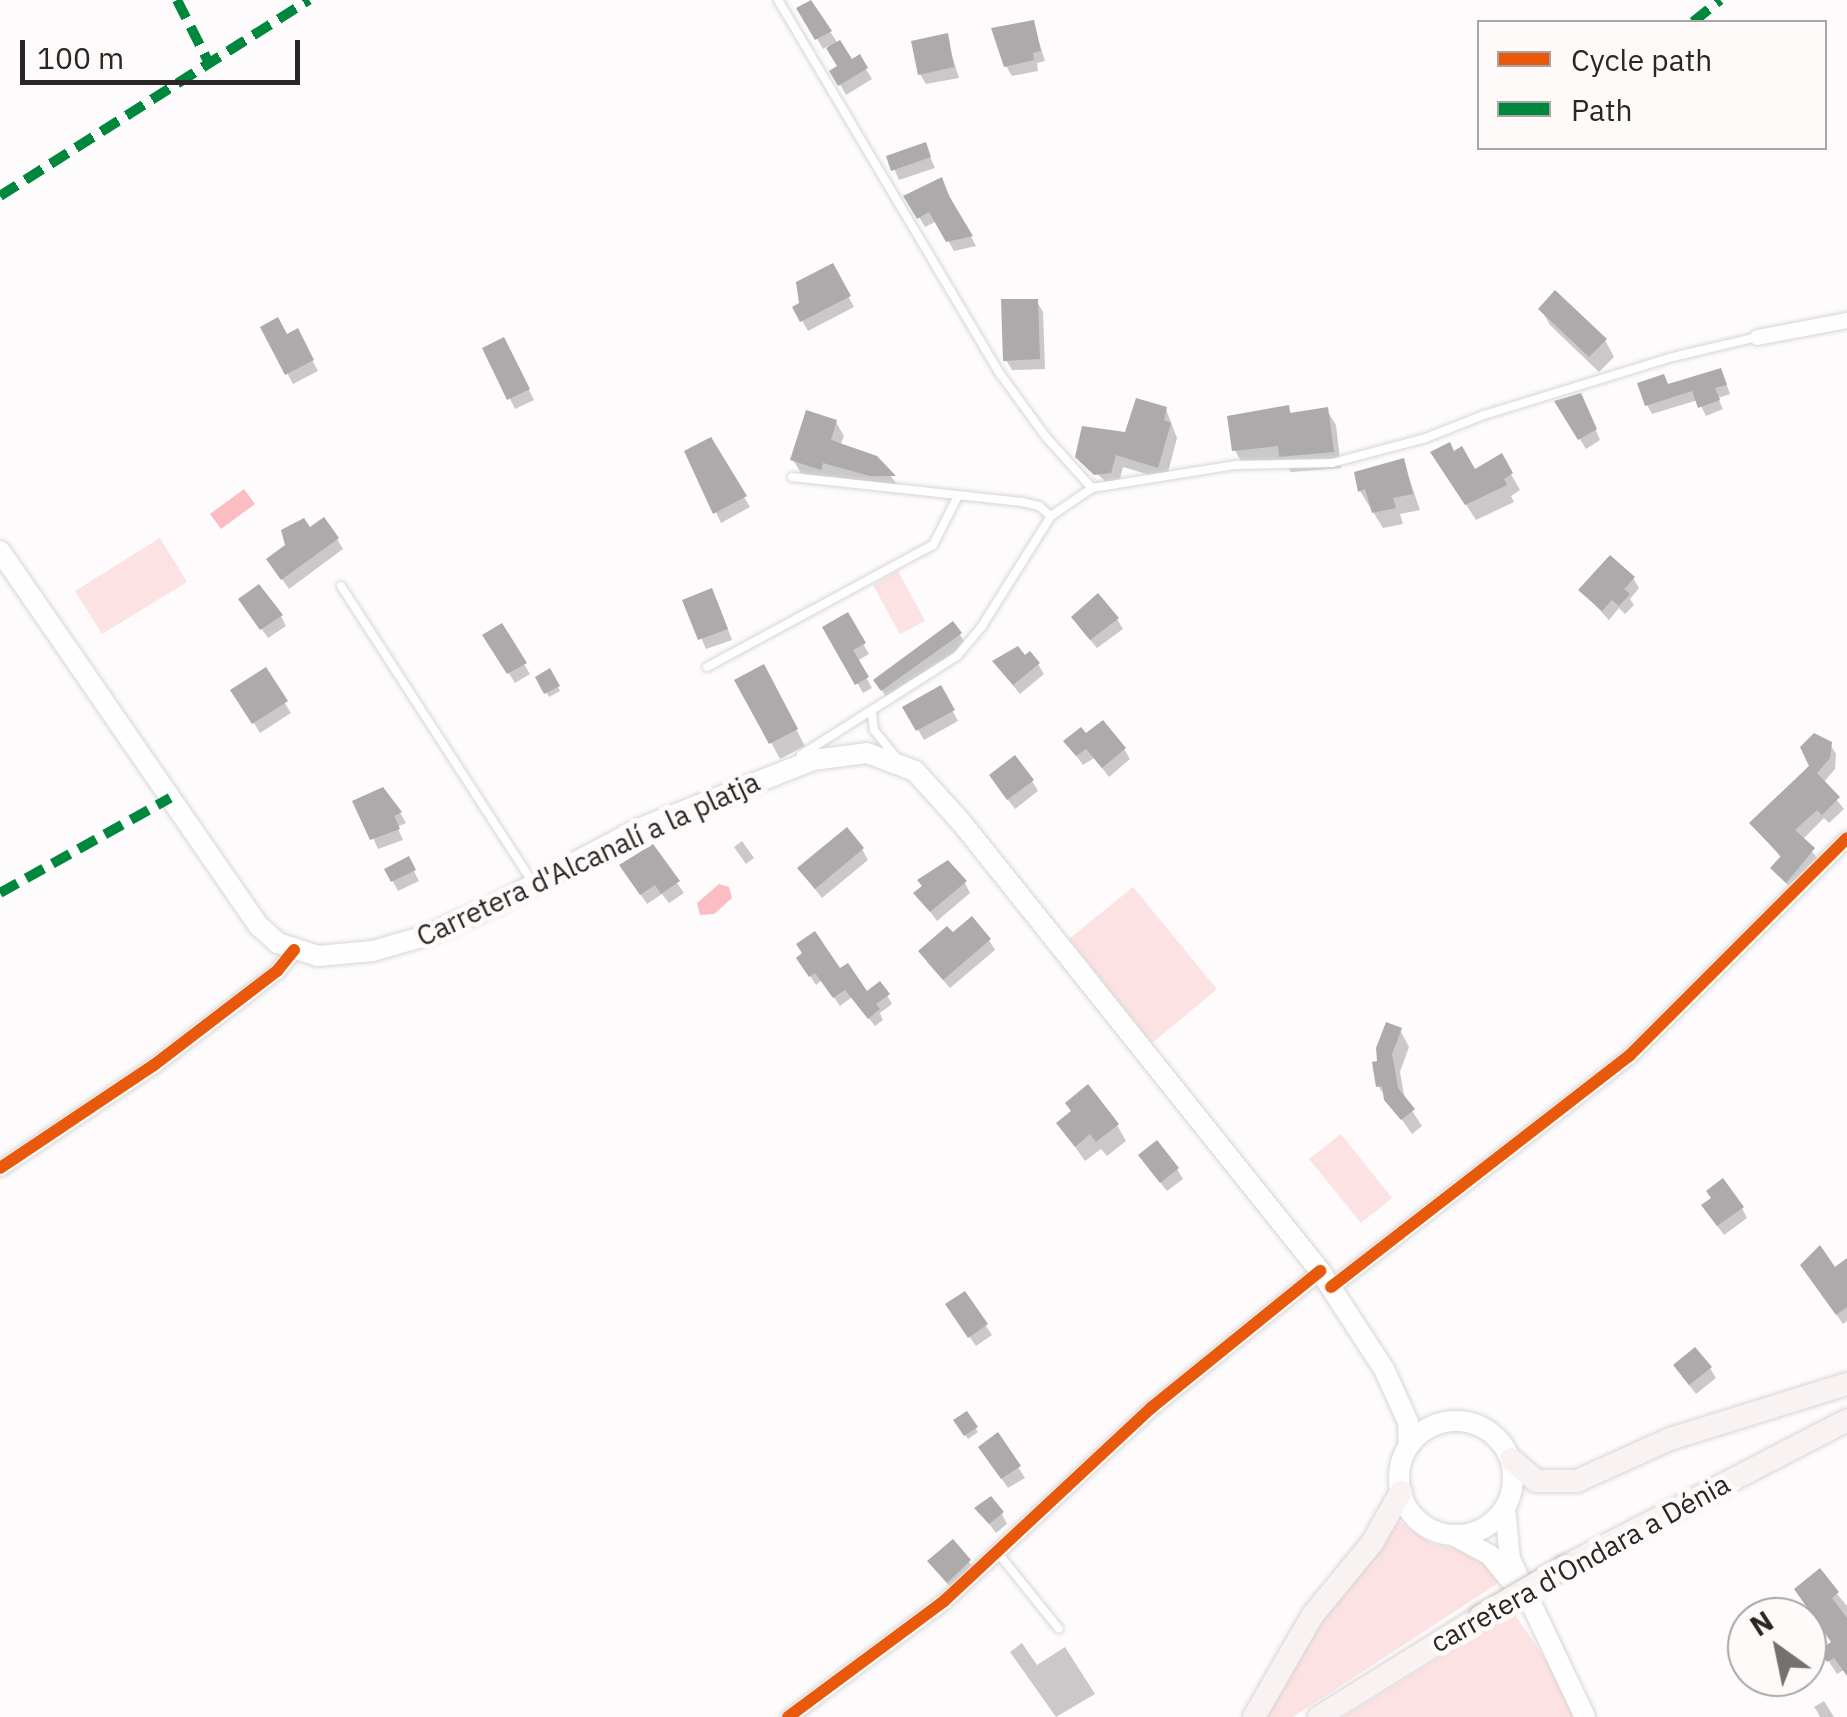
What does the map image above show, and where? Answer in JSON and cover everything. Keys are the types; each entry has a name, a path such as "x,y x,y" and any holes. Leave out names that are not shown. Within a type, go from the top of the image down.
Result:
{"main road":[{"path":"0,551 244,906 278,942 294,950"},
{"name":"Carretera d'Alcanalí a la platja","path":"294,950 344,955 404,944 535,884 638,830 798,764 844,754 879,756 915,772 972,835 1326,1279 1384,1370 1408,1422 1409,1446"},
{"name":"Carretera d'Alcanalí a la platja","path":"1384,1370 1418,1408 1451,1420"},
{"path":"1254,1717 1312,1616 1372,1542 1400,1492 1402,1460 1420,1433 1451,1420 1487,1429 1511,1459 1536,1481 1560,1484 1577,1481 1656,1444 1847,1384"},
{"name":"carretera d'Ondara a Dénia","path":"1318,1717 1564,1568 1847,1420"},
{"path":"1453,1535 1473,1533 1492,1523 1506,1508 1512,1492 1511,1459"},
{"path":"1400,1492 1420,1522 1490,1555 1534,1614"},
{"path":"1506,1508 1510,1560 1585,1717"}],"street":[{"path":"1757,336 1847,320"},
{"path":"788,1717 944,1601 1151,1408 1629,1056 1847,838"},
{"path":"0,1168 154,1065 278,971 294,950"}],"lane":[{"path":"778,0 1001,375 1046,437 1092,488"},
{"path":"755,782 947,665 969,645 1051,516 1092,488 1236,465 1332,462 1423,439 1484,415 1673,356 1757,336"},
{"path":"792,477 1022,502 1040,506 1051,516"},
{"path":"707,667 933,545 958,496"},
{"path":"341,586 535,884"},
{"path":"872,712 874,730 915,772"},
{"path":"998,1553 1058,1628"}],"shaded area":[{"path":"244,489 255,504 221,529 210,514"},
{"path":"160,538 187,582 102,634 75,591"},
{"path":"898,571 925,621 900,634 873,585"},
{"path":"719,884 729,887 732,898 714,914 700,915 697,903"},
{"path":"1133,887 1217,989 1152,1043 1069,939"},
{"path":"1341,1134 1392,1198 1361,1223 1309,1159"},
{"path":"1399,1521 1430,1543 1474,1553 1503,1580 1293,1717 1264,1717 1318,1621"},
{"path":"1513,1612 1553,1670 1574,1717 1344,1717"}],"building":[{"path":"811,0 832,31 815,40 796,8"},
{"path":"1034,20 1041,51 1033,53 1034,60 1004,67 991,28"},
{"path":"948,33 954,67 918,75 911,41"},
{"path":"840,40 852,59 860,54 868,68 838,86 829,71 837,66 826,48"},
{"path":"926,142 931,157 891,171 886,156"},
{"path":"942,177 973,236 946,242 929,212 917,219 903,196"},
{"path":"833,263 851,296 800,322 792,307 799,303 796,282"},
{"path":"1555,290 1607,339 1589,357 1538,309"},
{"path":"1001,299 1038,299 1040,359 1003,361"},
{"path":"278,317 287,334 298,328 314,360 285,375 260,327"},
{"path":"504,337 530,389 507,400 482,348"},
{"path":"1721,368 1727,385 1715,388 1720,400 1698,408 1692,391 1645,406 1637,383 1664,374 1668,384"},
{"path":"1581,393 1597,429 1578,440 1554,401"},
{"path":"1136,398 1167,407 1164,420 1171,423 1158,468 1116,455 1111,473 1094,475 1075,457 1082,426 1125,432"},
{"path":"1289,405 1290,413 1328,407 1334,452 1279,457 1278,446 1232,451 1227,416"},
{"path":"806,410 837,420 831,440 877,456 896,476 870,476 823,463 821,470 790,460"},
{"path":"711,437 747,496 713,514 684,451"},
{"path":"1450,442 1454,451 1462,446 1475,469 1502,453 1513,473 1504,479 1507,485 1465,505 1430,452"},
{"path":"1404,458 1413,494 1393,498 1396,508 1372,513 1365,489 1358,492 1354,472"},
{"path":"324,517 339,538 281,580 266,559 285,545 281,530 304,518 310,527"},
{"path":"1610,555 1635,577 1624,589 1630,594 1619,606 1612,600 1602,611 1578,590"},
{"path":"259,584 283,615 260,630 238,599"},
{"path":"712,588 728,629 698,640 682,600"},
{"path":"1098,593 1119,618 1090,640 1071,617"},
{"path":"848,612 866,643 853,650 869,677 855,685 822,627"},
{"path":"953,621 962,633 881,691 873,680"},
{"path":"502,623 527,663 507,674 482,635"},
{"path":"1018,646 1025,655 1030,651 1040,663 1013,685 992,661"},
{"path":"764,664 798,729 769,744 734,680"},
{"path":"266,667 288,701 252,724 230,690"},
{"path":"550,668 560,686 544,694 535,677"},
{"path":"941,685 955,710 916,731 902,707"},
{"path":"1103,720 1126,748 1102,768 1086,749 1076,756 1063,741 1081,727 1086,733"},
{"path":"1814,733 1832,742 1830,758 1817,773 1840,797 1822,815 1817,810 1795,830 1815,848 1786,883 1770,868 1781,856 1749,823 1809,766 1800,747"},
{"path":"1015,755 1034,780 1007,800 989,775"},
{"path":"383,787 402,812 394,816 400,829 370,840 352,801"},
{"path":"847,827 864,848 815,889 797,868"},
{"path":"653,844 680,881 661,894 655,885 640,895 619,865"},
{"path":"409,856 416,870 391,882 384,869"},
{"path":"948,860 967,881 930,912 913,893 922,886 917,880"},
{"path":"972,916 991,939 943,980 918,951 947,926 953,932"},
{"path":"815,931 840,968 848,963 867,991 880,981 890,994 876,1004 880,1009 868,1019 845,990 833,998 815,973 809,977 796,958 802,953 796,944"},
{"path":"1386,1022 1402,1028 1392,1054 1398,1088 1415,1109 1401,1120 1384,1100 1382,1086 1376,1087 1372,1062 1377,1061 1376,1048"},
{"path":"1088,1084 1119,1124 1096,1142 1090,1134 1075,1147 1056,1123 1071,1111 1065,1103"},
{"path":"1157,1140 1179,1168 1160,1183 1138,1155"},
{"path":"1723,1178 1744,1207 1717,1226 1701,1205 1711,1198 1706,1191"},
{"path":"1820,1245 1835,1267 1847,1258 1847,1307 1836,1315 1800,1265"},
{"path":"965,1291 988,1324 968,1338 945,1304"},
{"path":"1695,1347 1712,1367 1689,1385 1673,1365"},
{"path":"967,1411 978,1427 964,1436 953,1420"},
{"path":"998,1432 1021,1466 1001,1479 978,1447"},
{"path":"991,1496 1004,1512 989,1524 974,1508"},
{"path":"953,1539 971,1560 947,1583 927,1561"},
{"path":"1820,1568 1839,1592 1832,1598 1847,1618 1847,1676 1834,1658 1827,1662 1827,1645 1831,1642 1827,1636 1827,1597 1800,1597 1794,1589"}],"marked path":[{"path":"177,0 208,61"},
{"path":"0,196 309,0"},
{"path":"1695,20 1720,0"},
{"path":"0,893 170,798"}],"cycle path":[{"path":"1331,1287 1629,1056 1847,838"},
{"path":"0,1168 154,1065 277,971 294,950"},
{"path":"788,1717 944,1601 1151,1408 1320,1271"}]}
